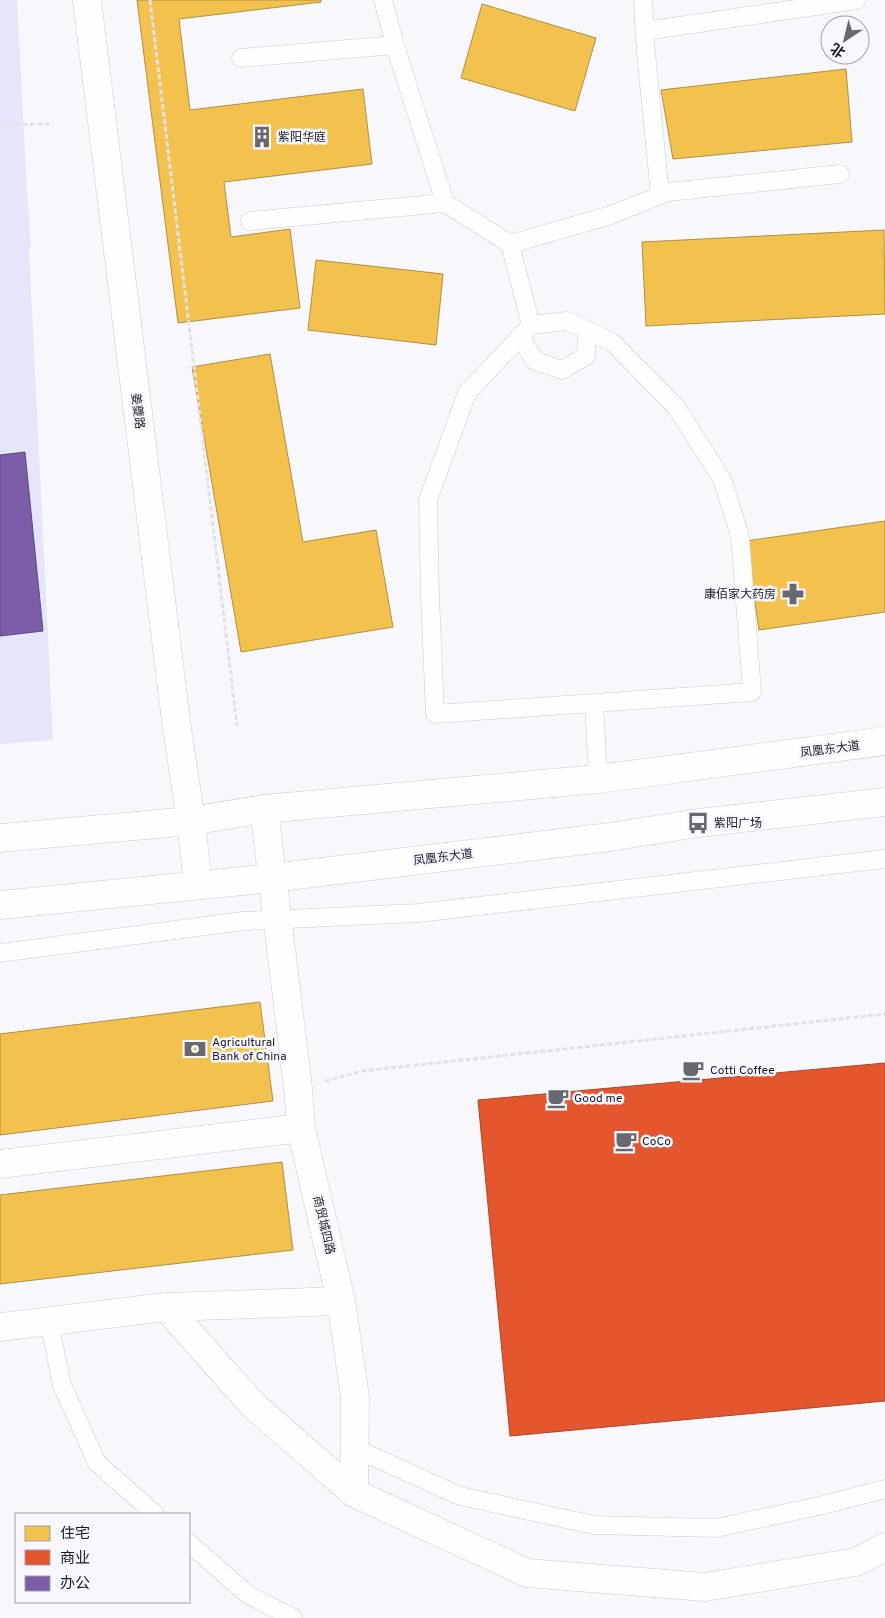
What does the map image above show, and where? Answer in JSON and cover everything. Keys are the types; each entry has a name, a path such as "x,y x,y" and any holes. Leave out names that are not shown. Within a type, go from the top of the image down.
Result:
{"street":[{"name":"姜夔路","path":"87,0 198,884"},
{"name":"凤凰东大道","path":"0,838 191,821 264,809 598,779 885,742"},
{"name":"凤凰东大道","path":"0,905 272,878 610,837 698,823 885,802"},
{"name":"商贸城四路","path":"264,809 298,1088 301,1128 341,1301 354,1397 354,1493"},
{"path":"0,1164 301,1128"},
{"path":"0,1327 166,1307 341,1301"},
{"path":"166,1307 253,1405 354,1493 527,1573 705,1587 856,1562 885,1547"}],"lane":[{"path":"383,0 395,45 445,203"},
{"path":"643,0 660,195"},
{"path":"645,31 857,0"},
{"path":"241,58 395,45"},
{"path":"510,244 611,215 668,192 840,174"},
{"path":"250,221 445,203 510,244 526,331 535,361 562,370 586,356 587,330"},
{"path":"567,321 587,330 612,342 676,407 722,479 740,536 752,692 435,714 428,500 467,393 526,331 567,321"},
{"path":"594,703 598,779"},
{"path":"0,953 243,921 418,912 885,859"},
{"path":"49,1322 62,1385 97,1463 154,1513"},
{"path":"354,1448 460,1496 594,1525 716,1528 823,1505 885,1489"},
{"path":"190,1545 247,1594 293,1618"}],"path":[{"path":"150,0 237,726"},
{"path":"0,125 53,124"},
{"path":"298,1088 362,1071 885,1014"}],"shaded area":[{"path":"0,0 17,0 31,248 29,248 53,740 0,744"}],"building: 住宅":[{"name":"紫阳华庭","path":"137,0 321,0 321,2 179,19 190,110 363,89 372,164 224,182 231,237 290,229 300,308 178,323"},
{"path":"482,4 596,38 575,111 461,78"},
{"path":"846,69 852,142 673,159 661,90"},
{"path":"884,230 885,314 646,326 642,242"},
{"path":"316,260 443,274 436,345 308,330"},
{"path":"270,354 303,542 376,530 393,627 241,652 192,367"},
{"path":"885,521 885,612 759,630 746,541"},
{"path":"260,1002 273,1101 0,1135 0,1034"},
{"path":"282,1162 293,1250 0,1284 0,1195"}],"building: 商业":[{"path":"885,1063 885,1401 510,1436 478,1100"}],"building: 办公":[{"path":"25,452 43,631 0,636 0,455"}],"place":[{"name":"紫阳华庭","path":"262,137"},
{"name":"康佰家大药房","path":"793,594"},
{"name":"紫阳广场","path":"698,823"},
{"name":"Agricultural Bank of China","path":"195,1049"},
{"name":"Cotti Coffee","path":"693,1070"},
{"name":"Good me","path":"558,1098"},
{"name":"CoCo","path":"626,1141"}]}
